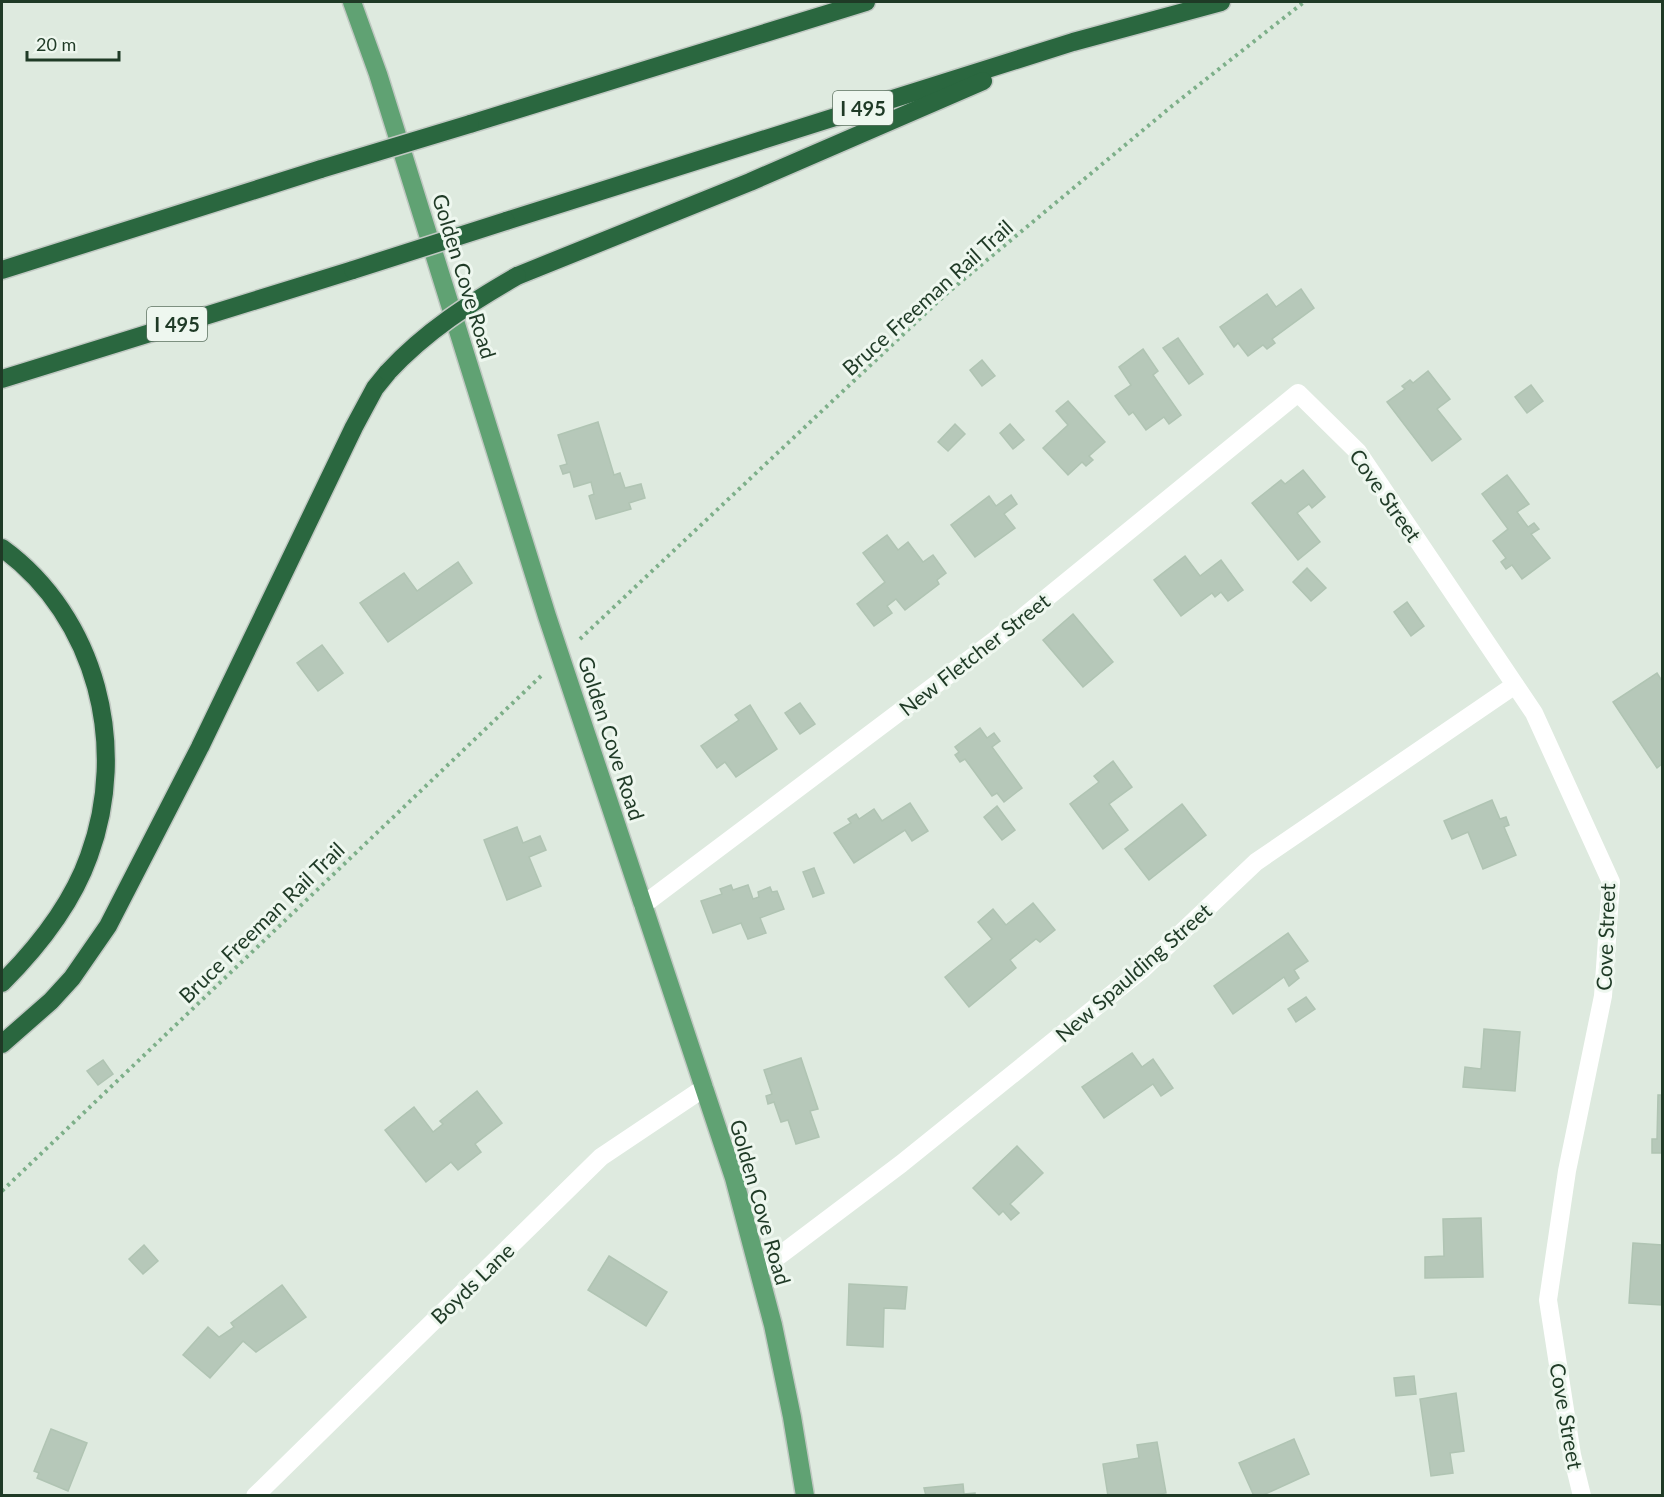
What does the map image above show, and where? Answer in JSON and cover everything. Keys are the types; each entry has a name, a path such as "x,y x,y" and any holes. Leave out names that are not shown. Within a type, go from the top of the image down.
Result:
{"highway":[{"path":"2,270 321,169 866,2"},
{"name":"I 495","path":"2,379 1072,42 1221,2"},
{"path":"2,1044 51,1001 72,978 108,926 200,747 354,427 375,388 420,341 453,315 517,276 750,182 1072,42"},
{"path":"2,548 43,587 74,629 90,666 98,693 107,760 104,803 98,830 78,882 64,908 44,935 2,982"}],"main road":[{"name":"Golden Cove Road","path":"352,2 378,74 547,616 734,1178 780,1359 805,1496"}],"street":[{"name":"New Fletcher Street","path":"643,905 995,640 1298,393"},
{"name":"Cove Street","path":"1298,393 1358,452 1534,713 1611,882 1603,996 1567,1171 1548,1300 1572,1455 1582,1496"},
{"name":"New Spaulding Street","path":"759,1271 900,1164 1143,969 1256,862 1515,685"},
{"name":"Boyds Lane","path":"255,1496 601,1157 704,1088"}],"path":[{"name":"Bruce Freeman Rail Trail","path":"586,633 945,296 1172,106 1304,2"},
{"name":"Bruce Freeman Rail Trail","path":"2,1191 542,675"}],"building":[{"path":"1301,289 1314,308 1272,339 1275,343 1267,349 1263,345 1248,356 1238,343 1234,347 1220,327 1267,294 1276,307"},
{"path":"1178,338 1203,374 1189,384 1163,348"},
{"path":"1143,349 1158,371 1153,375 1181,415 1169,424 1164,417 1146,430 1133,412 1129,415 1115,396 1131,385 1119,367"},
{"path":"982,360 995,376 982,386 970,370"},
{"path":"1428,371 1450,399 1437,409 1461,439 1432,461 1387,402 1405,389 1402,386 1410,380 1413,383"},
{"path":"1531,385 1543,401 1527,413 1515,397"},
{"path":"1068,401 1105,442 1089,456 1093,460 1086,466 1082,462 1068,475 1043,448 1068,425 1056,411"},
{"path":"598,422 614,475 620,473 625,488 641,484 645,498 629,503 631,509 596,519 589,496 594,494 591,482 574,487 570,472 563,474 560,466 567,464 558,435"},
{"path":"955,424 965,434 948,451 938,442"},
{"path":"1010,424 1024,440 1013,449 1000,433"},
{"path":"1303,470 1325,497 1312,508 1309,504 1297,513 1320,542 1298,560 1252,503 1281,480 1285,484"},
{"path":"1507,475 1529,504 1517,512 1528,527 1534,523 1539,529 1531,534 1550,558 1522,579 1512,565 1506,569 1501,562 1506,558 1493,541 1508,529 1482,494"},
{"path":"1011,495 1017,504 1004,514 1015,528 975,557 951,525 989,496 996,506"},
{"path":"887,535 898,550 908,542 923,562 933,555 946,573 937,580 939,584 905,610 896,599 887,606 892,613 874,626 857,604 885,582 863,553"},
{"path":"1185,556 1200,576 1221,560 1243,590 1228,601 1221,592 1215,597 1212,593 1181,616 1154,580"},
{"path":"458,562 472,583 388,642 360,603 404,573 417,591"},
{"path":"1307,568 1326,588 1311,601 1293,582"},
{"path":"1407,602 1424,626 1411,636 1394,612"},
{"path":"1073,614 1113,662 1083,687 1043,640"},
{"path":"322,645 343,673 318,691 297,663"},
{"path":"1657,673 1662,681 1662,764 1657,768 1613,702"},
{"path":"800,703 815,724 800,734 785,713"},
{"path":"750,705 777,749 736,777 725,762 717,768 701,746 739,720 735,715"},
{"path":"980,728 987,738 994,733 1000,741 992,747 1022,788 1004,802 997,793 992,796 965,759 960,762 955,755 959,752 955,747"},
{"path":"1113,761 1132,787 1109,804 1128,830 1103,849 1070,804 1099,782 1094,776"},
{"path":"1492,800 1500,819 1506,817 1509,825 1504,827 1516,855 1483,869 1468,832 1452,839 1444,821"},
{"path":"910,803 928,831 912,841 905,830 854,863 834,833 851,823 848,819 856,814 859,819 874,809 882,821"},
{"path":"1182,804 1206,835 1149,880 1125,849"},
{"path":"997,806 1015,830 1002,840 984,817"},
{"path":"517,827 523,843 540,836 546,850 529,857 541,886 507,900 484,840"},
{"path":"814,868 824,893 813,897 803,872"},
{"path":"731,885 733,890 748,885 753,899 759,897 758,892 770,887 772,892 777,891 784,909 760,918 766,933 748,939 741,923 713,933 701,901 722,894 720,889"},
{"path":"1033,903 1055,930 1040,942 1036,939 1010,960 1016,968 969,1007 945,977 992,939 978,922 993,909 1006,925"},
{"path":"1288,933 1308,961 1294,970 1299,978 1289,986 1284,977 1233,1014 1214,986"},
{"path":"1306,997 1315,1009 1296,1022 1288,1009"},
{"path":"1484,1029 1520,1032 1515,1091 1463,1087 1465,1067 1481,1069"},
{"path":"1132,1053 1142,1067 1153,1059 1173,1088 1161,1096 1153,1084 1104,1118 1082,1087"},
{"path":"801,1058 818,1109 810,1111 819,1137 796,1144 788,1120 781,1122 774,1102 768,1104 766,1096 772,1094 764,1070"},
{"path":"103,1060 113,1074 98,1085 87,1071"},
{"path":"477,1091 502,1123 475,1144 481,1152 458,1170 451,1162 426,1182 385,1130 414,1107 433,1132 443,1124 440,1121"},
{"path":"1658,1095 1662,1095 1662,1153 1652,1153 1652,1139 1657,1139"},
{"path":"1017,1146 1043,1173 1010,1204 1019,1213 1011,1220 1003,1211 999,1215 973,1188"},
{"path":"1481,1218 1483,1277 1425,1278 1425,1257 1444,1256 1443,1219"},
{"path":"1633,1243 1662,1245 1662,1305 1629,1303"},
{"path":"144,1245 158,1261 143,1274 129,1259"},
{"path":"609,1256 667,1292 646,1326 588,1290"},
{"path":"849,1284 907,1287 905,1309 884,1308 883,1347 847,1345"},
{"path":"282,1285 306,1317 256,1352 243,1341 210,1378 183,1355 208,1327 219,1337 234,1327 231,1323"},
{"path":"1414,1376 1416,1394 1396,1396 1394,1378"},
{"path":"1456,1393 1464,1451 1450,1453 1453,1473 1431,1476 1420,1399"},
{"path":"51,1429 87,1443 68,1491 37,1478 39,1473 34,1471"},
{"path":"1294,1439 1309,1474 1261,1496 1254,1496 1239,1463"},
{"path":"1157,1442 1166,1493 1149,1496 1108,1496 1103,1464 1139,1458 1137,1445"},
{"path":"963,1484 964,1494 975,1493 975,1496 926,1496 924,1488"}]}
